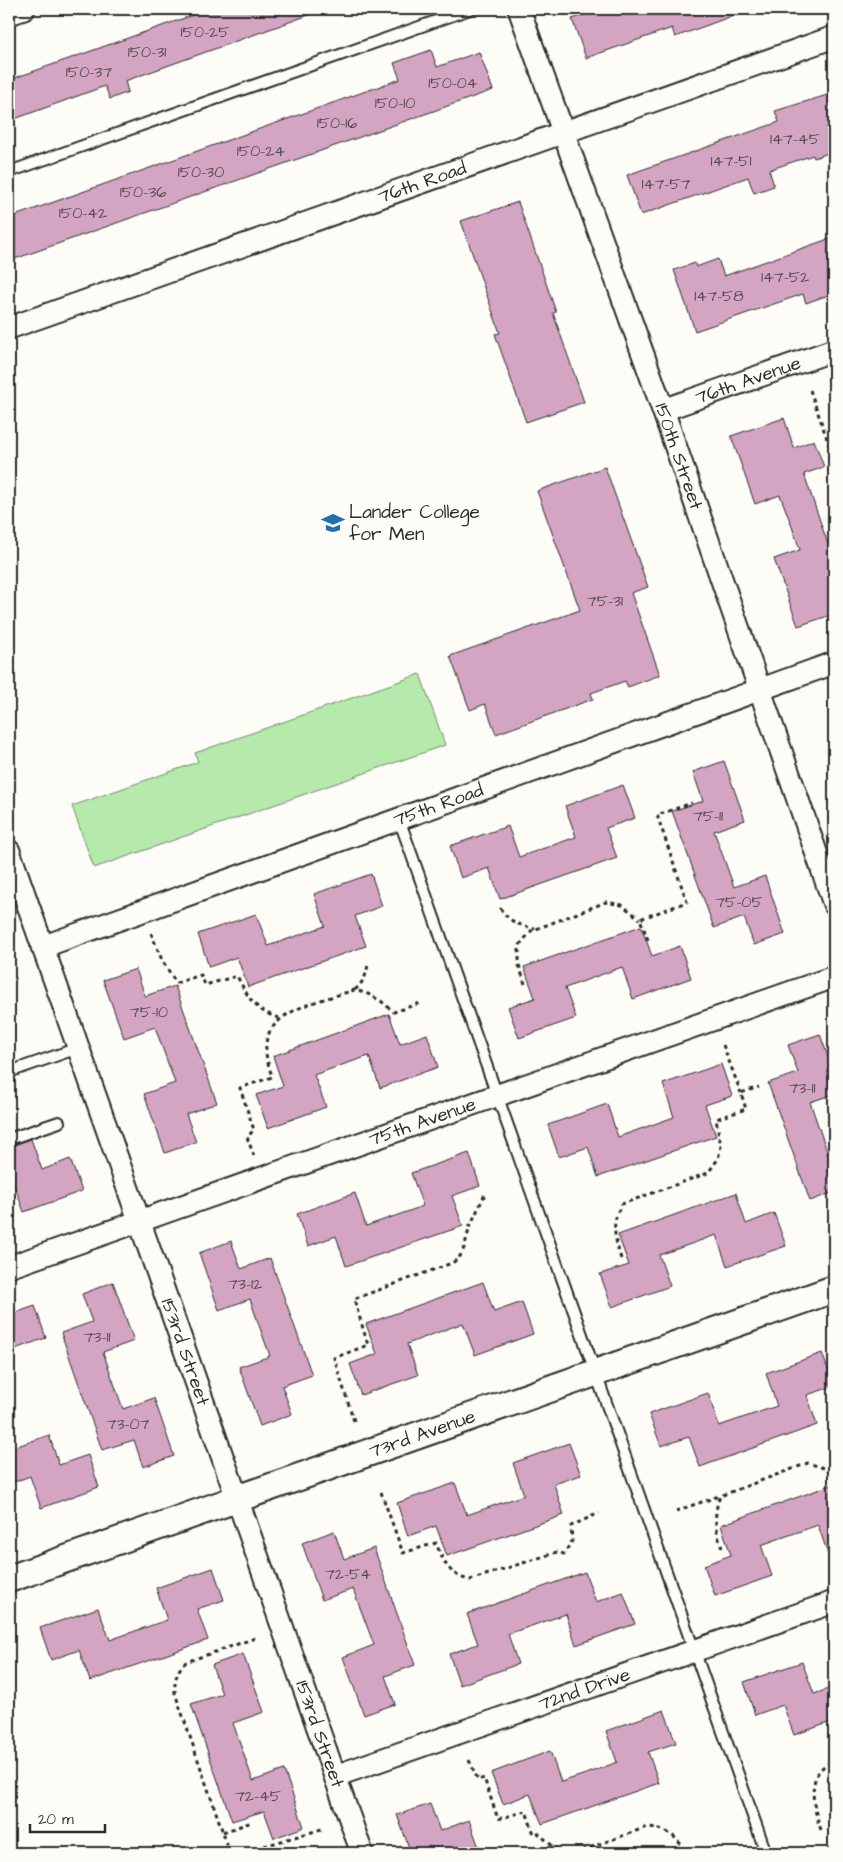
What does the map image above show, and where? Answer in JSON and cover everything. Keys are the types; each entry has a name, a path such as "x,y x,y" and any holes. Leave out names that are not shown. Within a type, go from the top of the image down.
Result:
{"street":[{"path":"9,14 24,9"},
{"name":"150th Street","path":"519,9 562,134 663,410 834,904"},
{"name":"76th Road","path":"9,328 834,38"},
{"name":"76th Avenue","path":"663,410 834,350"},
{"name":"75th Road","path":"42,947 834,663"},
{"name":"153rd Street","path":"9,851 362,1853"},
{"name":"75th Avenue","path":"9,1267 834,976"},
{"name":"73rd Avenue","path":"9,1579 834,1289"},
{"name":"72nd Drive","path":"335,1776 834,1602"}],"lane":[{"path":"9,172 470,9"},
{"path":"399,819 766,1853"},
{"path":"9,1072 78,1048"},
{"path":"9,1140 59,1122"}],"path":[{"path":"810,390 834,459"},
{"path":"640,919 687,902 657,815 692,803"},
{"path":"524,984 519,965 519,946 524,937 536,929 606,902 622,904 640,919 648,940"},
{"path":"500,908 508,919 518,925 536,929"},
{"path":"151,933 162,960 176,983 201,975 205,985 236,976 250,1001 258,1009 281,1018"},
{"path":"254,1156 247,1137 254,1130 240,1088 272,1078 266,1051 267,1038 274,1024 285,1014 354,990 363,982 367,974 368,962"},
{"path":"354,990 366,992 394,1012 420,1003"},
{"path":"621,1259 613,1232 613,1223 622,1204 708,1173 718,1159 720,1146 716,1120 746,1109 723,1045"},
{"path":"741,1093 760,1087"},
{"path":"354,1421 334,1358 368,1345 354,1298 452,1263 459,1258 470,1226 486,1192"},
{"path":"676,1512 808,1464 824,1468 834,1475"},
{"path":"381,1492 403,1553 436,1543 448,1569 456,1575 470,1580 557,1552 564,1554 572,1541 571,1526 599,1513"},
{"path":"720,1496 715,1510 715,1522 722,1548"},
{"path":"230,1853 175,1693 175,1683 180,1668 186,1662 258,1637"},
{"path":"469,1760 478,1780 484,1778 498,1819 526,1811 534,1834 538,1833 556,1849 567,1853"},
{"path":"821,1830 813,1808 812,1792 820,1771 828,1763 834,1761"},
{"path":"223,1832 252,1822"},
{"path":"575,1853 647,1827 670,1832 680,1842 686,1853"},
{"path":"241,1853 325,1828"}],"green space":[{"path":"420,674 445,745 94,868 72,806 198,762 195,753"}],"building":[{"path":"210,9 319,9 320,11 125,81 128,92 110,99 105,86 9,121 9,80"},
{"path":"602,9 746,9 746,11 675,37 672,28 586,58 572,19"},
{"path":"431,50 437,67 479,52 493,90 9,261 9,218 400,79 394,63"},
{"path":"834,93 834,151 814,158 813,155 769,170 774,186 754,193 748,177 641,215 627,175 779,122 775,111"},
{"path":"518,202 556,312 553,313 584,402 526,422 495,334 500,333 461,221"},
{"path":"834,237 834,293 806,303 803,294 695,331 674,270 695,263 696,267 718,259 724,276"},
{"path":"784,418 794,448 814,440 824,467 804,474 830,550 834,549 834,614 798,626 774,559 800,550 790,521 780,495 755,504 731,436"},
{"path":"605,467 648,587 631,593 660,675 628,687 625,681 591,693 593,699 496,734 485,704 470,710 450,656 580,610 537,491"},
{"path":"724,761 745,820 714,831 734,887 765,876 785,934 754,945 744,917 714,928 672,811 703,801 693,772"},
{"path":"623,785 635,818 606,828 617,858 500,899 489,868 461,878 450,846 508,826 519,857 576,837 565,806"},
{"path":"371,874 382,906 355,916 366,946 248,987 237,957 209,967 198,934 256,914 268,946 325,926 314,894"},
{"path":"641,926 652,956 680,946 691,978 633,999 622,967 565,988 576,1018 519,1038 508,1007 535,998 524,967"},
{"path":"136,969 145,996 175,986 217,1103 186,1114 196,1142 165,1153 144,1094 175,1083 155,1027 124,1038 103,980"},
{"path":"389,1014 400,1044 427,1034 438,1067 380,1088 369,1056 314,1075 326,1107 268,1128 256,1095 283,1086 273,1056"},
{"path":"820,1034 834,1074 834,1094 810,1102 830,1160 834,1158 834,1192 810,1201 768,1083 798,1073 788,1045"},
{"path":"721,1064 732,1096 705,1105 716,1136 598,1177 588,1147 559,1157 548,1125 607,1104 618,1137 674,1117 663,1084"},
{"path":"31,1139 42,1170 70,1159 82,1191 24,1212 13,1181 9,1182 9,1147"},
{"path":"469,1153 480,1186 452,1196 463,1226 346,1266 336,1236 308,1246 297,1214 355,1193 366,1226 395,1216 423,1206 411,1173"},
{"path":"736,1193 746,1224 774,1213 786,1246 727,1266 716,1235 659,1255 670,1286 612,1307 600,1274 629,1265 618,1235"},
{"path":"231,1241 241,1269 270,1258 312,1375 282,1386 292,1414 260,1426 239,1367 270,1356 250,1299 219,1310 199,1253"},
{"path":"113,1282 134,1341 103,1352 123,1409 154,1398 174,1456 143,1467 134,1440 102,1450 61,1333 92,1322 82,1294"},
{"path":"483,1282 494,1312 522,1302 533,1334 475,1355 463,1323 407,1344 418,1375 361,1395 350,1364 377,1354 366,1324"},
{"path":"35,1306 46,1338 9,1351 9,1315"},
{"path":"822,1353 834,1386 807,1395 817,1425 700,1467 689,1437 661,1446 649,1414 708,1393 719,1426 777,1406 766,1373"},
{"path":"49,1435 59,1465 88,1455 99,1487 41,1508 30,1476 9,1484 9,1449"},
{"path":"569,1443 581,1475 554,1484 564,1515 447,1556 436,1526 408,1536 397,1503 455,1483 467,1515 524,1495 513,1463"},
{"path":"834,1484 834,1563 831,1563 818,1525 761,1545 772,1576 715,1596 704,1565 731,1555 721,1525"},
{"path":"334,1531 344,1559 374,1548 415,1665 385,1676 395,1704 364,1715 343,1657 374,1645 353,1589 322,1600 302,1543"},
{"path":"213,1568 224,1600 197,1609 208,1640 90,1681 79,1650 51,1660 40,1628 98,1608 110,1640 167,1620 156,1588"},
{"path":"585,1572 596,1602 623,1592 635,1624 576,1645 566,1614 508,1634 518,1664 460,1685 449,1654 478,1644 467,1614"},
{"path":"243,1654 264,1712 233,1723 253,1781 284,1770 304,1827 274,1838 264,1811 232,1821 191,1704 222,1694 212,1665"},
{"path":"802,1662 814,1694 834,1687 834,1721 794,1735 783,1705 755,1715 744,1682"},
{"path":"664,1710 676,1743 648,1752 659,1783 542,1824 530,1794 503,1804 491,1773 550,1751 561,1782 589,1773 617,1762 606,1731"},
{"path":"430,1804 440,1831 469,1820 481,1853 411,1853 397,1815"}],"place":[{"name":"Lander College for Men","path":"333,523"}]}
